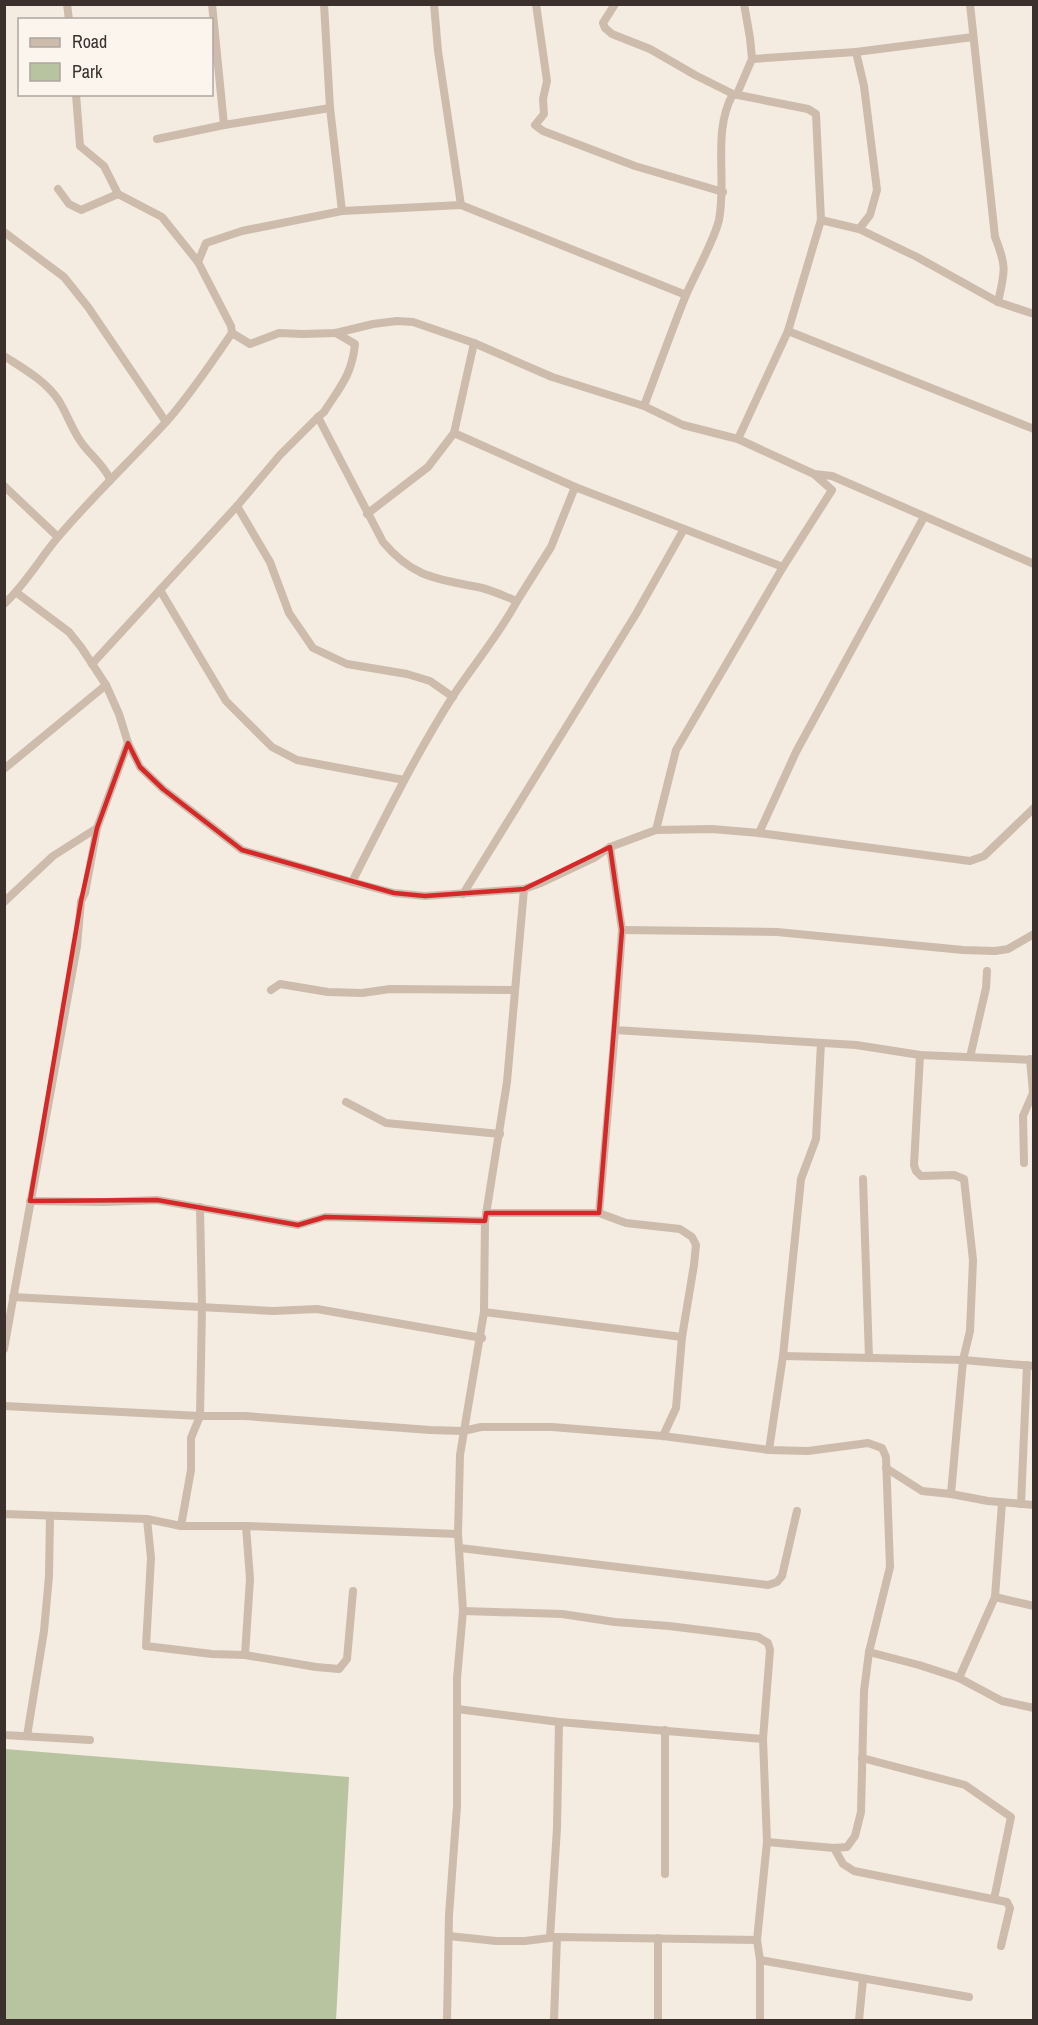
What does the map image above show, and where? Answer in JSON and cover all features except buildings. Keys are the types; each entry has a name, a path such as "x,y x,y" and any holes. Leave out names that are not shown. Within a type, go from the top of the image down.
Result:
{"street":[{"path":"212,4 224,125"},
{"path":"324,4 330,108 342,211"},
{"path":"434,4 438,51 461,205"},
{"path":"536,4 547,81 543,99 544,114 536,125 543,131 635,166 723,192"},
{"path":"615,4 603,23 612,34 650,49 695,75 735,94 808,109 816,114 821,220 788,331 738,439"},
{"path":"644,406 686,295 718,222 723,192 723,125 726,107 752,59 744,4"},
{"path":"970,4 995,237 1004,260 1004,275 998,302"},
{"path":"752,59 856,52 973,37"},
{"path":"856,52 864,86 877,190 870,214 859,229"},
{"path":"4,604 17,593 58,537 110,479 166,422 232,333 231,326 198,262 162,217 118,194 104,166 80,146 76,96"},
{"path":"157,139 224,125 330,108"},
{"path":"58,189 69,204 81,210 118,194"},
{"path":"198,262 206,243 215,239 342,211 461,205 686,295"},
{"path":"821,220 859,229 917,257 998,302 1034,314"},
{"path":"4,232 64,277 94,316 166,422"},
{"path":"232,333 250,344 279,333 336,333 373,324 413,322 552,376 644,406 683,425 738,439 814,474 832,490 783,567 676,750 656,830"},
{"path":"788,331 1034,429"},
{"path":"92,664 237,506 280,455 324,412 350,372 354,355 355,344 336,333"},
{"path":"367,514 428,467 453,434 474,344"},
{"path":"4,356 42,381 59,401 66,418 82,444 104,467 110,479"},
{"path":"318,417 367,514 392,553 419,573 432,579 484,589 517,602"},
{"path":"453,434 575,487 783,567"},
{"path":"814,474 832,476 1034,564"},
{"path":"4,486 58,537"},
{"path":"352,882 404,780 453,697 506,622 551,547 575,487"},
{"path":"237,506 270,562 289,613 313,648 347,664 407,674 430,681 453,697"},
{"path":"759,833 796,752 924,517"},
{"path":"463,894 636,614 684,529"},
{"path":"160,590 226,701 272,747 297,760 404,780"},
{"path":"17,593 69,632 106,686 140,767 163,789 242,850 394,893 425,896 524,889 594,858 610,847 656,830 712,829 759,833 970,861 984,856 1034,808"},
{"path":"4,769 106,686"},
{"path":"4,1349 77,946 81,901 85,893 97,828 128,743"},
{"path":"4,902 53,856 97,828"},
{"path":"599,1213 622,930 610,847"},
{"path":"447,2020 449,1936 457,1806 457,1678 463,1611 458,1534 460,1455 482,1338 486,1217 500,1134 510,1047 513,990 520,949 524,889"},
{"path":"622,930 777,932 995,951 1008,949 1034,934"},
{"path":"970,1057 986,988 987,971"},
{"path":"271,990 280,984 328,992 362,993 390,989 513,990"},
{"path":"615,1030 856,1045 920,1055 1032,1060 1033,1093 1023,1116 1024,1163"},
{"path":"769,1450 783,1356 801,1179 816,1139 821,1043"},
{"path":"920,1055 916,1171 921,1176 954,1175 964,1179 973,1260 970,1331 963,1360 951,1494"},
{"path":"346,1102 386,1123 500,1134"},
{"path":"863,1179 869,1358"},
{"path":"30,1201 158,1200 298,1225 325,1217 486,1217 599,1213 626,1223 680,1229 692,1237 696,1245 682,1337 676,1408 663,1436"},
{"path":"181,1526 191,1470 191,1438 200,1416 202,1306 200,1207"},
{"path":"13,1297 273,1311 317,1309 482,1338"},
{"path":"484,1312 682,1337"},
{"path":"783,1356 963,1360 1030,1366 1030,1395 1021,1504"},
{"path":"4,1406 200,1416 245,1416 463,1431 481,1427 552,1427 663,1436 769,1450 808,1451 868,1443 882,1448 886,1457 890,1568 869,1652 864,1691 861,1812 855,1836 847,1847 834,1848 767,1842"},
{"path":"886,1468 922,1491 1002,1503 1034,1505"},
{"path":"959,1678 995,1597 1002,1503"},
{"path":"460,1548 768,1585 777,1582 782,1576 797,1511"},
{"path":"4,1514 147,1519 181,1526 246,1526 458,1534"},
{"path":"27,1736 44,1631 49,1576 50,1516"},
{"path":"147,1519 151,1558 146,1646 339,1669 347,1659 353,1591"},
{"path":"245,1656 250,1579 246,1526"},
{"path":"995,1597 1034,1606"},
{"path":"463,1611 562,1614 615,1623 669,1626 758,1637 768,1643 770,1650 764,1739 767,1842 757,1940 760,1960 760,2020"},
{"path":"869,1652 959,1678 1002,1701 1034,1708"},
{"path":"457,1709 559,1722 764,1739"},
{"path":"554,2020 559,1722"},
{"path":"665,1730 665,1874"},
{"path":"4,1736 90,1740"},
{"path":"862,1758 965,1785 1011,1817 994,1899"},
{"path":"834,1848 843,1864 854,1871 1006,1902 1010,1908 1001,1946"},
{"path":"449,1936 496,1941 525,1941 554,1937 757,1940"},
{"path":"658,1938 658,2020"},
{"path":"760,1960 969,1997"},
{"path":"859,2020 863,1979"}],"highlighted area":[{"path":"128,743 140,767 163,789 242,850 394,893 425,896 524,889 610,847 622,930 599,1213 486,1213 485,1221 325,1217 298,1225 157,1200 30,1201 81,901 97,828"}],"green space":[{"path":"5,1749 349,1777 336,2020 5,2020"}]}
